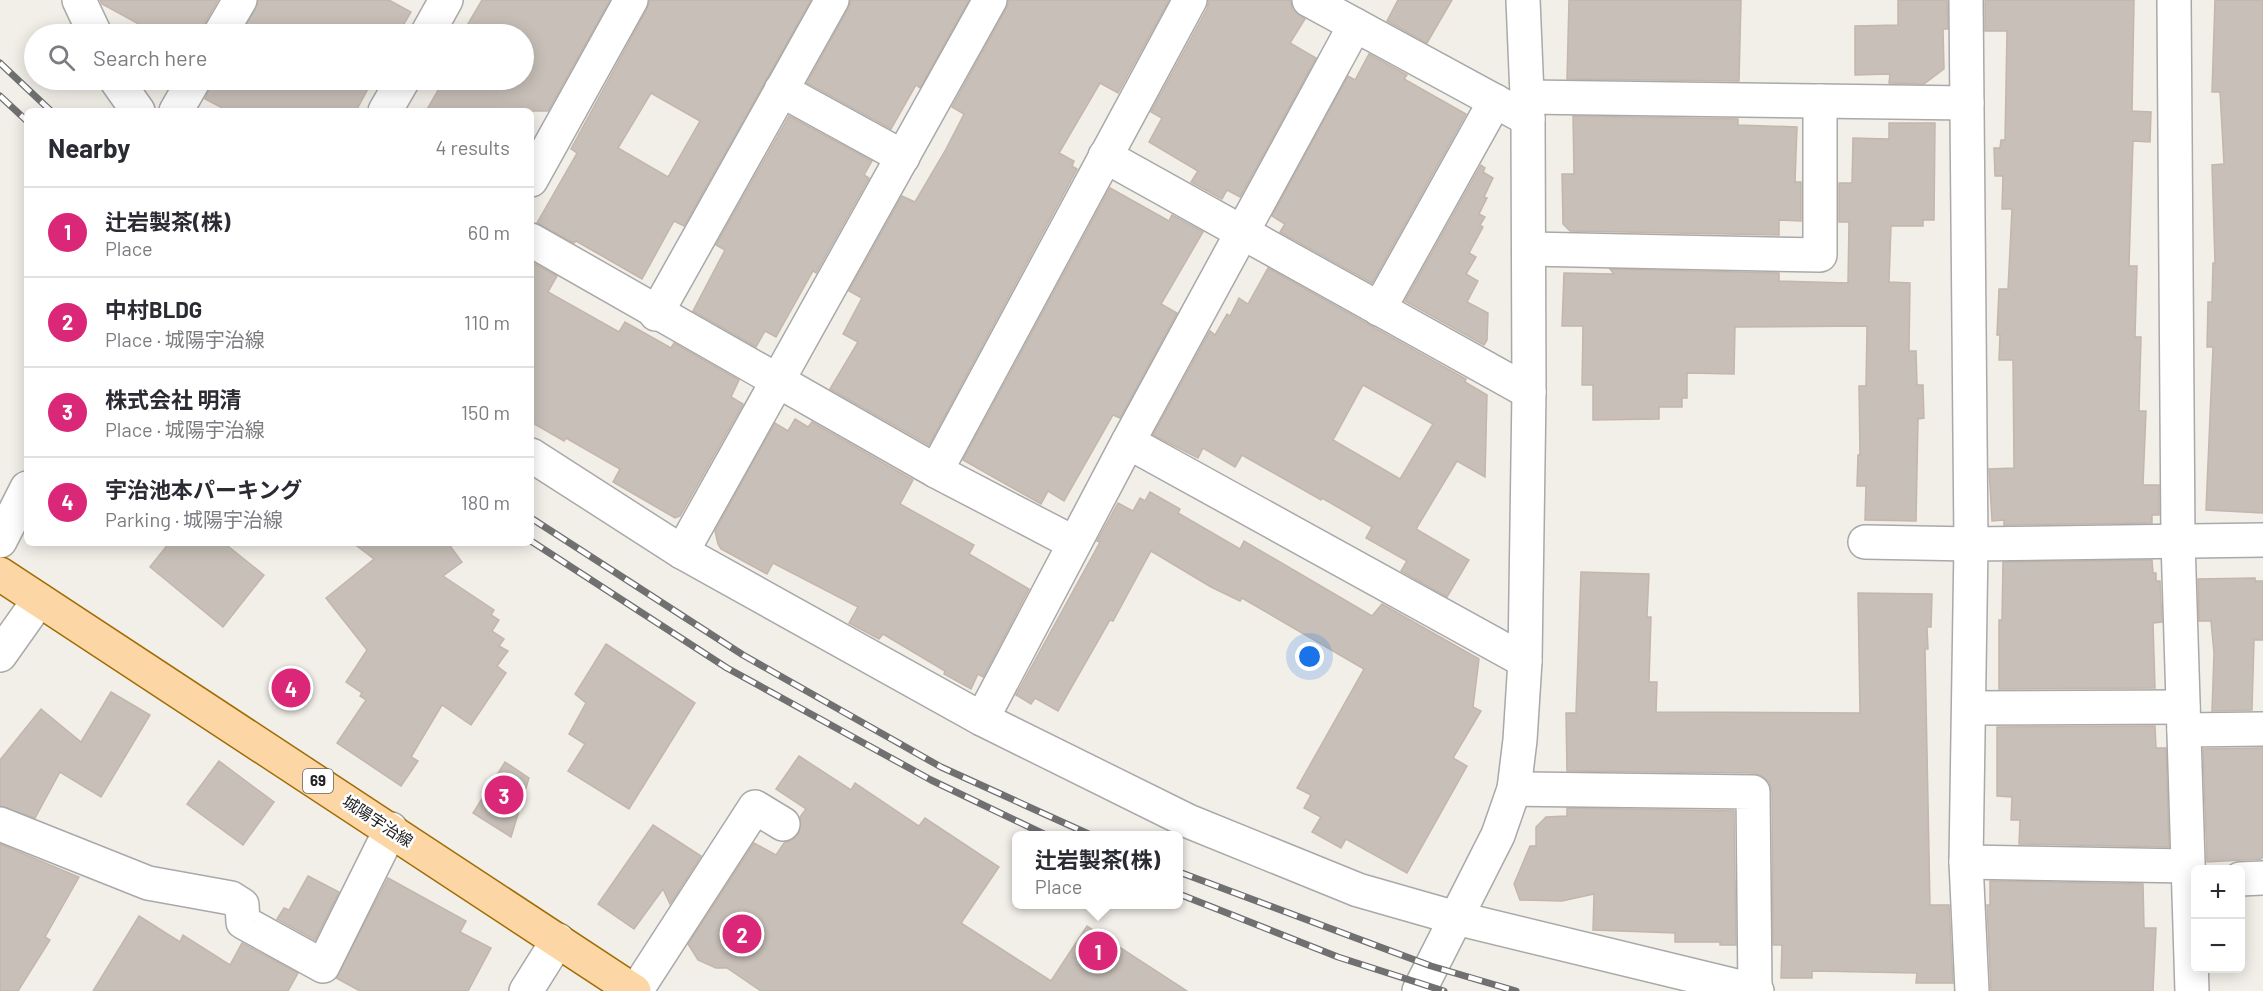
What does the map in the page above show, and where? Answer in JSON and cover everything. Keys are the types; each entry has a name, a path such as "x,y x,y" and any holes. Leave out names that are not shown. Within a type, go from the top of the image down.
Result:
{"main road":[{"name":"城陽宇治線","path":"0,574 635,991"}],"street":[{"path":"79,0 91,24"},
{"path":"226,24 240,0"},
{"path":"433,24 446,0"},
{"path":"534,175 631,0"},
{"path":"656,314 832,0"},
{"path":"682,552 990,0"},
{"path":"936,471 1190,0"},
{"path":"1309,0 1495,101 1528,108 1820,101 1967,103"},
{"path":"1419,991 1498,835 1514,789 1525,661 1529,393 1528,108 1523,0"},
{"path":"1966,0 1971,544 1966,862 1972,991"},
{"path":"1966,862 2191,875 2178,541 2174,0"},
{"path":"982,719 1128,442 1355,25"},
{"path":"123,90 136,108"},
{"path":"178,108 188,90"},
{"path":"388,108 398,90"},
{"path":"781,90 903,157"},
{"path":"1379,309 1495,101"},
{"path":"1529,249 1820,255 1820,101"},
{"path":"1105,156 1529,393"},
{"path":"534,242 656,314 936,471 1074,543"},
{"path":"1128,442 1525,661"},
{"path":"534,456 682,552 982,719 1188,821 1358,890 1456,918 1756,991 1753,792 1514,789"},
{"path":"0,541 24,494"},
{"path":"1865,542 1971,544 2263,540"},
{"path":"0,655 39,600"},
{"path":"1969,708 2184,719 2263,729"},
{"path":"635,991 755,807 783,824"},
{"path":"0,824 148,883 231,898 242,905 243,922 316,979 391,829"},
{"path":"2245,879 2263,878"},
{"path":"2191,919 2192,991"},
{"path":"526,991 558,940"}],"building":[{"path":"100,0 218,0 204,24 139,24 102,4"},
{"path":"259,0 389,0 411,12 404,24 246,24"},
{"path":"482,0 610,0 548,111 534,111 534,108 428,108 438,90 534,90 534,24 468,24"},
{"path":"650,0 811,0 684,226 674,221 642,279 576,241 574,243 537,223 577,153 571,149","holes":["651,93 700,121 668,177 618,148"]},
{"path":"851,0 969,0 920,88 916,85 891,129 807,83"},
{"path":"1009,0 1169,0 1118,93 1100,83 1059,153 1074,161 1072,166 1077,169 929,445 830,389 858,342 843,334 862,298 849,291 902,196 915,202 945,151 964,114 952,107"},
{"path":"1209,0 1290,0 1293,10 1305,19 1290,43 1316,58 1240,197 1227,190 1222,199 1191,182 1198,171 1149,142 1162,118 1151,112 1207,9"},
{"path":"1398,0 1452,0 1427,43 1387,21"},
{"path":"1569,0 1741,0 1739,81 1567,79"},
{"path":"1898,0 1947,0 1948,29 1943,29 1944,69 1924,84 1889,83 1890,74 1855,75 1855,26 1898,25"},
{"path":"1985,0 2134,0 2132,111 2151,112 2150,142 2133,141 2129,266 2137,266 2135,337 2141,337 2139,411 2146,411 2143,485 2159,485 2159,515 2152,515 2152,523 2004,525 2004,520 1992,521 1989,469 2014,468 2013,360 1999,360 2000,335 1997,335 1999,289 2008,289 2012,209 2002,209 2003,176 1995,176 1994,148 2000,148 2001,140 2005,140 2007,31 1985,31"},
{"path":"2215,0 2263,0 2263,513 2206,510 2213,347 2207,347 2208,302 2212,302 2213,263 2215,263 2212,165 2224,164 2220,92 2212,92"},
{"path":"1369,54 1407,75 1404,79 1466,114 1372,283 1280,232 1285,224 1272,216 1348,76 1355,80"},
{"path":"209,90 367,90 358,108 222,108 205,99"},
{"path":"789,116 872,161 864,175 869,178 816,273 813,271 776,337 765,331 756,347 693,311 725,250 716,245"},
{"path":"1573,116 1738,119 1738,125 1797,127 1795,182 1801,182 1801,221 1779,220 1779,235 1570,231 1563,224 1562,174 1574,174"},
{"path":"1889,123 1935,123 1934,220 1923,220 1923,226 1891,226 1889,282 1910,283 1909,351 1916,351 1917,385 1923,385 1924,418 1918,419 1916,521 1865,520 1866,486 1857,486 1858,455 1860,455 1859,386 1866,386 1867,326 1735,327 1734,374 1687,373 1687,398 1682,398 1682,407 1659,407 1659,419 1593,420 1593,385 1582,385 1583,326 1562,326 1564,273 1614,274 1610,269 1779,273 1779,281 1848,283 1849,222 1839,222 1839,183 1852,183 1853,138 1889,139"},
{"path":"1481,165 1485,168 1483,172 1493,178 1479,214 1485,217 1480,225 1483,227 1469,253 1476,257 1466,274 1478,281 1467,302 1488,313 1487,340 1484,345 1405,301"},
{"path":"1110,188 1169,221 1172,215 1203,232 1161,304 1177,313 1120,418 1113,415 1064,501 1048,491 1041,504 963,460"},
{"path":"534,264 557,276 548,292 619,332 625,322 671,348 674,343 739,380 731,397 743,404 680,516 675,518 613,482 620,469 566,438 564,441 534,424"},
{"path":"1268,268 1466,379 1465,382 1487,395 1485,477 1457,461 1416,529 1469,560 1447,597 1401,571 1407,561 1366,538 1372,527 1322,498 1321,500 1242,455 1235,467 1203,448 1198,458 1153,435 1210,331 1215,335 1227,314 1230,316 1239,298 1248,304","holes":["1363,385 1433,424 1400,479 1333,440"]},
{"path":"795,419 808,427 812,422 913,480 900,504 974,545 969,554 1029,589 983,677 978,674 971,689 883,634 879,639 849,623 858,607 773,563 767,574 721,549 715,531 775,423 788,431"},
{"path":"1150,492 1180,509 1178,513 1240,549 1244,541 1372,616 1382,604 1479,659 1473,707 1481,711 1453,758 1467,766 1407,873 1346,839 1341,848 1312,832 1321,817 1304,808 1311,795 1297,788 1364,669 1242,598 1240,601 1211,587 1151,551 1113,621 1110,620 1058,711 1035,698 1031,704 1016,695 1100,542 1097,541 1118,503 1133,511 1140,498 1145,501"},
{"path":"167,546 228,546 264,575 223,627 150,567"},
{"path":"357,546 450,546 462,562 443,576 494,610 491,615 499,620 492,631 504,639 499,646 508,651 497,666 506,673 471,725 442,705 411,757 418,761 401,786 337,743 366,700 360,696 362,693 346,682 367,650 326,598 374,559"},
{"path":"2152,560 2156,581 2160,581 2162,622 2153,623 2155,688 1999,689 1999,620 2002,620 2003,562"},
{"path":"1581,572 1649,574 1647,617 1651,617 1649,682 1657,682 1656,712 1860,713 1858,593 1932,594 1931,627 1927,627 1928,649 1925,649 1930,905 1949,905 1953,983 1916,983 1917,973 1812,971 1812,978 1781,978 1782,945 1773,945 1772,792 1769,782 1762,776 1753,773 1567,771 1566,713 1576,713"},
{"path":"2255,578 2255,581 2263,581 2263,640 2254,640 2252,710 2212,711 2214,653 2211,621 2199,621 2198,579"},
{"path":"606,644 695,703 629,809 568,771 585,744 569,734 586,703 575,694"},
{"path":"111,692 150,715 101,797 60,772 35,818 0,806 0,760 41,709 81,742"},
{"path":"2155,726 2156,748 2166,748 2169,847 2019,844 2020,820 2011,820 2012,797 1997,796 1997,727"},
{"path":"2263,748 2263,857 2261,859 2207,862 2203,749"},
{"path":"799,756 851,790 855,783 919,826 925,818 999,867 961,923 1051,981 1087,926 1187,991 761,991 727,968 716,968 698,960 688,944 754,843 776,855 784,843 792,840 799,833 800,817 806,809 776,789"},
{"path":"219,761 274,802 243,845 187,804"},
{"path":"505,762 529,778 511,837 473,813"},
{"path":"1567,808 1734,811 1736,945 1720,945 1720,942 1675,942 1675,933 1593,930 1594,894 1562,901 1520,900 1514,884 1530,846 1536,846 1536,827 1546,817 1567,816"},
{"path":"653,825 701,856 670,904 663,889 634,929 598,904"},
{"path":"0,844 79,877 45,937 50,940 18,991 0,991"},
{"path":"308,876 339,892 315,940 277,919 284,908 289,910"},
{"path":"388,878 466,921 460,932 491,948 468,991 360,991 336,978"},
{"path":"1990,881 2143,884 2144,928 2156,928 2153,991 1991,991 1987,905 1990,905"},
{"path":"139,916 180,942 183,935 230,965 242,943 298,973 288,991 93,991"}],"railway":[{"path":"0,63 24,86"},
{"path":"29,90 48,108"},
{"path":"0,96 24,118"},
{"path":"534,520 743,655 941,767 1082,831"},
{"path":"534,543 727,668 931,780 1038,831"},
{"path":"1183,873 1431,966 1516,991"},
{"path":"1183,896 1338,957 1444,991"}],"place":[{"name":"宇治池本パーキング","path":"291,688"},
{"name":"株式会社 明清","path":"504,795"},
{"name":"中村BLDG","path":"742,934"},
{"name":"辻岩製茶(株)","path":"1098,951"}]}
